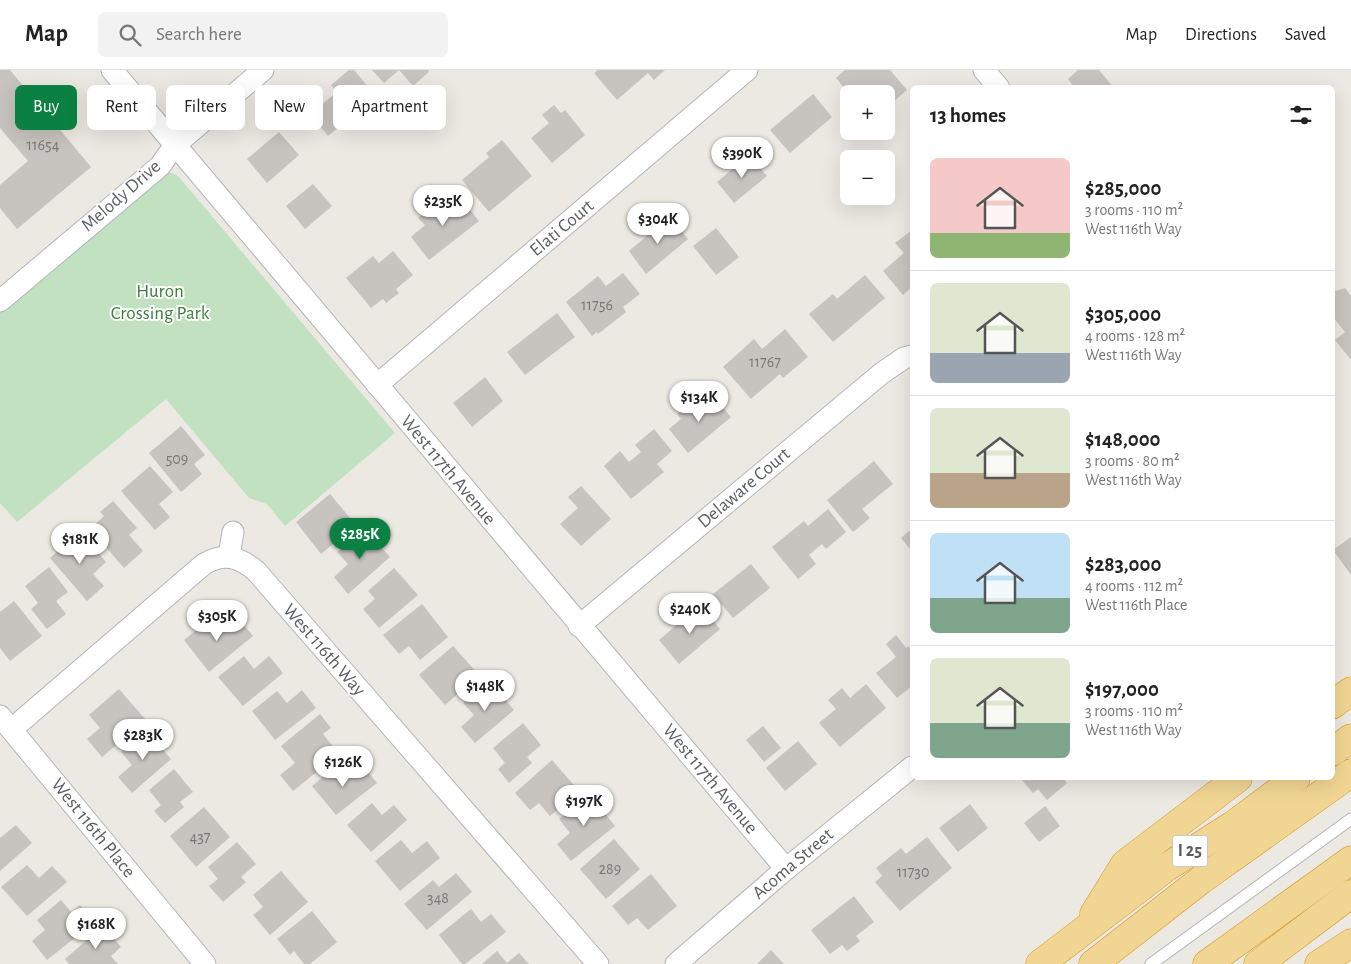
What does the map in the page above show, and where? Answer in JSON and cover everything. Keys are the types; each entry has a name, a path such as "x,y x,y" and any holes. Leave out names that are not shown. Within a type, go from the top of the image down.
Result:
{"highway":[{"path":"1335,703 1351,691"},
{"path":"1335,750 1351,738"},
{"path":"1093,964 1201,880 1351,774"},
{"path":"1085,928 1126,864 1235,780"},
{"name":"I 25","path":"1040,964 1167,867 1233,825 1293,780"},
{"path":"1207,964 1351,860"},
{"path":"1258,964 1351,894"},
{"path":"1318,964 1351,942"}],"street":[{"name":"West 117th Avenue","path":"112,70 579,626 786,868"},
{"name":"Melody Drive","path":"0,301 160,166 175,145 263,70"},
{"name":"Elati Court","path":"377,386 747,70"},
{"path":"984,70 996,85"},
{"name":"Delaware Court","path":"579,626 882,373 904,358 910,356"},
{"path":"6,722 204,564 212,559 229,556 233,532"},
{"name":"West 116th Way","path":"229,556 244,562 256,572 598,964"},
{"name":"West 116th Place","path":"6,722 205,964"},
{"name":"Acoma Street","path":"676,964 786,868 910,769"}],"lane":[{"path":"1150,964 1351,819"}],"green space":[{"name":"Huron Crossing Park","path":"165,173 172,173 178,176 395,433 285,526 267,504 249,498 166,399 17,522 0,503 0,311"}],"building":[{"path":"0,70 10,70 23,85 15,85 15,130 60,130 91,167 17,229 0,208 0,185 28,161 0,128"},
{"path":"349,70 354,70 367,85 333,85 333,87 331,85"},
{"path":"372,70 399,70 384,83"},
{"path":"399,70 428,70 429,72 412,85"},
{"path":"598,70 665,70 654,80 648,73 617,100 594,73"},
{"path":"845,70 890,70 907,90 895,100 895,85 842,85 836,78"},
{"path":"1078,70 1099,70 1112,85 1073,85 1068,79"},
{"path":"813,94 832,117 790,153 770,130"},
{"path":"333,95 333,130 335,130 328,136 323,130 323,103"},
{"path":"554,105 561,113 565,110 585,135 552,163 531,138 549,123 542,115"},
{"path":"279,132 299,155 267,183 247,159"},
{"path":"502,140 532,176 489,212 462,180 489,157 486,153"},
{"path":"749,155 767,176 734,203 717,182"},
{"path":"313,184 332,206 305,229 286,206"},
{"path":"459,196 479,221 429,260 411,237 425,225 418,218 436,203 442,210"},
{"path":"670,216 688,239 646,274 629,251"},
{"path":"716,228 739,257 716,275 693,246"},
{"path":"910,232 910,289 903,295 883,271 904,253 895,243"},
{"path":"393,251 413,275 396,289 399,293 386,303 383,299 371,308 346,278 373,256 379,263"},
{"path":"623,273 640,294 623,307 626,312 598,334 597,332 592,336 566,302 598,276 606,286"},
{"path":"865,275 885,298 833,342 809,314 833,294 837,299"},
{"path":"1345,288 1351,296 1351,360 1335,340 1345,332 1335,320 1335,291"},
{"path":"557,313 575,337 525,375 507,352"},
{"path":"785,329 808,357 783,378 780,374 751,399 723,367 754,339 762,349"},
{"path":"485,377 503,401 472,427 453,403"},
{"path":"711,394 731,417 688,453 669,429 681,419 677,414 687,406 691,410"},
{"path":"181,426 205,455 194,464 202,474 181,492 149,453"},
{"path":"654,429 672,451 657,464 664,472 631,499 604,466 620,451 629,462 641,452 635,445"},
{"path":"874,461 893,484 862,509 870,518 853,532 827,500"},
{"path":"150,466 173,492 159,504 170,517 155,530 121,491"},
{"path":"581,486 611,519 581,546 560,524 578,508 568,497"},
{"path":"330,494 356,525 321,554 296,522"},
{"path":"113,501 137,528 129,535 143,551 124,568 90,529 104,516 100,512"},
{"path":"828,509 846,532 826,549 822,544 809,555 816,564 798,579 772,547 804,521 808,526"},
{"path":"364,528 390,557 348,594 334,577 348,564 337,552"},
{"path":"909,531 909,548 901,538"},
{"path":"80,532 106,562 93,574 104,586 87,601 50,558"},
{"path":"1351,537 1351,575 1335,553 1335,549"},
{"path":"751,564 770,588 733,618 713,594"},
{"path":"49,567 68,592 56,601 66,614 47,629 31,609 38,603 25,586"},
{"path":"394,568 418,595 379,628 363,609 375,599 368,591"},
{"path":"14,601 42,636 10,661 0,648 0,612"},
{"path":"422,604 448,637 420,660 409,646 399,654 383,635"},
{"path":"700,605 720,629 679,664 659,640"},
{"path":"214,616 225,629 238,618 253,636 209,672 184,640"},
{"path":"896,635 906,648 908,646 910,648 910,688 897,698 876,673 896,657 886,644"},
{"path":"453,646 479,675 445,705 419,675"},
{"path":"244,656 254,669 269,656 283,673 243,706 218,677"},
{"path":"489,681 514,710 475,743 461,727 474,715 463,703"},
{"path":"866,684 886,708 840,747 819,723 836,709 828,700 842,688 850,698"},
{"path":"119,689 146,720 102,757 87,739 100,728 89,715"},
{"path":"302,690 316,708 275,740 252,711 277,691 287,703"},
{"path":"320,714 331,728 323,734 339,754 293,791 280,775 295,763 281,746"},
{"path":"523,723 541,745 527,757 532,763 509,783 498,769 505,763 493,748"},
{"path":"763,726 781,748 764,762 746,740"},
{"path":"146,730 171,759 132,793 118,777 132,765 121,752"},
{"path":"798,741 817,764 785,791 766,768"},
{"path":"552,760 579,791 550,816 539,803 530,810 515,793"},
{"path":"338,765 348,778 363,766 377,783 336,815 312,786"},
{"path":"174,769 193,792 180,802 184,807 165,823 154,811 161,805 149,790"},
{"path":"1022,780 1065,780 1067,783 1047,800 1038,789 1033,793"},
{"path":"590,795 615,826 571,861 557,844 570,833 559,819"},
{"path":"372,803 382,815 394,805 407,820 371,852 347,825"},
{"path":"970,804 988,828 958,852 939,828"},
{"path":"1045,806 1060,826 1039,842 1024,823"},
{"path":"204,807 230,837 196,867 170,836"},
{"path":"16,825 32,843 0,871 0,838"},
{"path":"927,837 952,868 900,911 875,882 882,876 876,868 901,848 906,854"},
{"path":"614,839 640,869 606,899 580,869"},
{"path":"401,840 412,853 427,841 440,858 400,891 375,861"},
{"path":"237,842 256,864 241,877 246,882 223,902 209,886 218,879 208,867"},
{"path":"27,865 39,878 52,866 67,882 27,916 1,887"},
{"path":"281,871 308,902 270,935 253,915 263,907 253,895"},
{"path":"456,873 472,892 427,930 404,904 433,880 439,887"},
{"path":"651,874 677,906 648,930 637,918 628,925 612,906"},
{"path":"854,896 874,922 856,936 860,941 847,951 842,945 830,954 811,930"},
{"path":"61,900 71,912 80,905 95,922 47,960 32,941 45,930 37,920"},
{"path":"471,909 481,922 491,914 506,932 465,964 462,964 439,935"},
{"path":"312,911 337,942 310,964 304,964 294,951 290,955 277,939"},
{"path":"103,926 121,947 111,956 118,964 69,964 65,959"},
{"path":"771,950 784,964 757,964"},
{"path":"497,951 507,963 519,953 529,964 482,964"}]}
